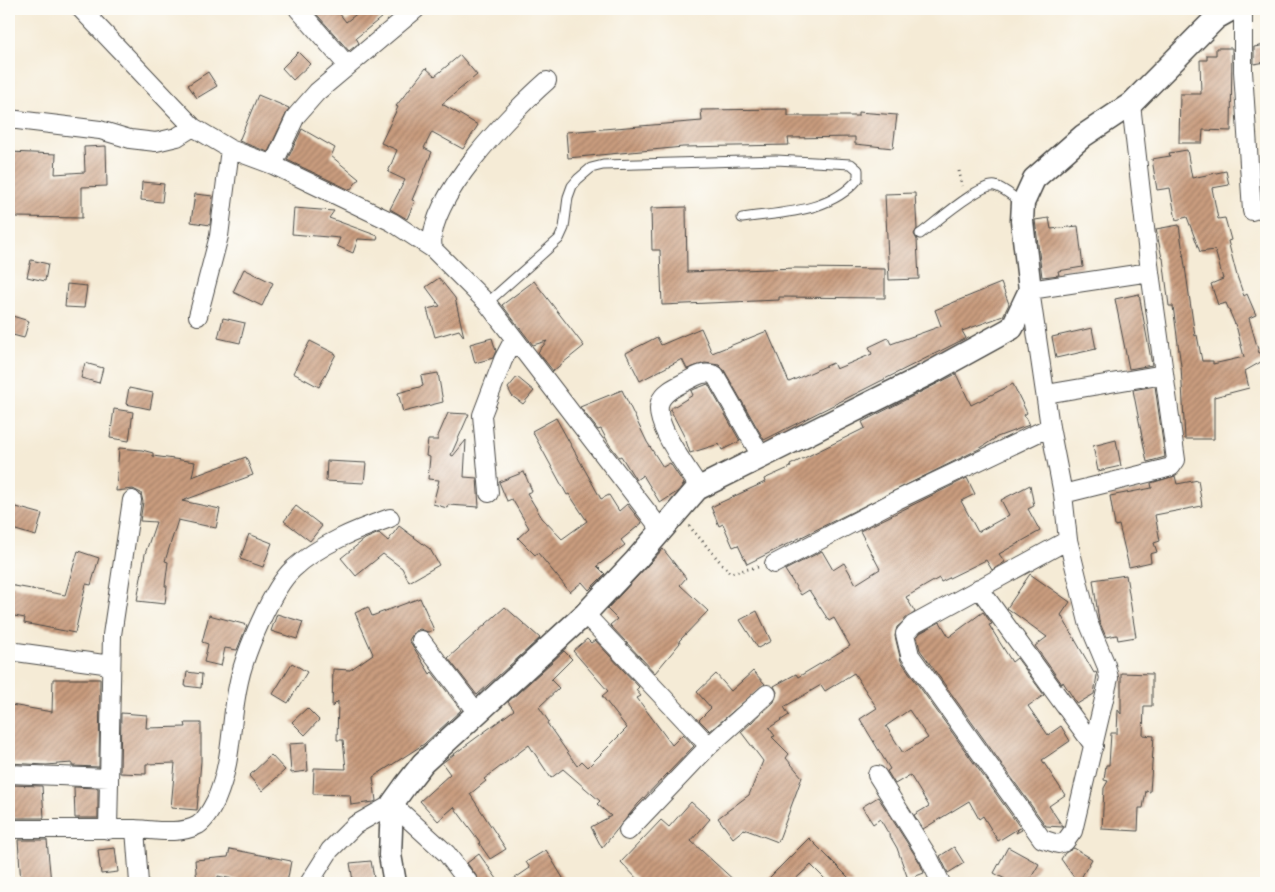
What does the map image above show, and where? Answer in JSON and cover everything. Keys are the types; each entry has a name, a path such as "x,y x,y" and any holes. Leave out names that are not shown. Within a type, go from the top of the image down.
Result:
{"street":[{"path":"81,9 193,127 230,149 273,164 392,222 433,249 487,303 662,531"},
{"path":"298,9 348,66"},
{"path":"273,164 296,116 317,92 416,9"},
{"path":"1068,540 913,625 905,634 905,641 910,655 1042,839 1058,844 1065,842 1072,831 1109,678 1106,665 1088,622 1068,540 1064,494 1050,427 1030,290 1022,221 1023,204 1034,179 1083,136 1131,104 1216,18 1232,9"},
{"path":"1243,9 1243,71 1252,211"},
{"path":"433,249 432,242 437,220 457,181 496,130 547,81"},
{"path":"1064,494 1171,467 1176,460 1150,272 1131,104"},
{"path":"9,119 100,130 130,139 156,142 177,136 193,127"},
{"path":"198,316 219,236 230,149"},
{"path":"1030,290 1150,272"},
{"path":"311,882 330,850 355,826 392,804 423,763 585,614 662,531 699,487 930,373 1012,328 1030,290"},
{"path":"488,493 482,415 503,360 514,339"},
{"path":"699,487 662,427 659,403 664,396 680,384 704,373 715,375 760,456"},
{"path":"1046,394 1164,374"},
{"path":"774,564 895,501 1050,427"},
{"path":"108,830 111,665 115,600 132,500"},
{"path":"9,829 182,830 200,824 211,810 225,778 232,746 234,709 244,661 280,587 291,570 311,554 342,537 390,518"},
{"path":"979,588 1094,746"},
{"path":"585,614 709,746"},
{"path":"420,640 478,714"},
{"path":"9,651 111,665"},
{"path":"628,831 709,746 768,694"},
{"path":"9,774 109,778"},
{"path":"877,775 929,858 941,883"},
{"path":"392,804 390,854 395,883"},
{"path":"392,804 448,854 469,883"},
{"path":"135,829 139,883"}],"lane":[{"path":"487,303 561,236 572,186 591,168 603,165 776,160 851,164 858,170 858,179 854,184 838,198 826,203 814,207 742,218"},
{"path":"920,234 965,199 992,186 997,187 1023,204"}],"path":[{"path":"677,512 730,573 774,564"}],"building":[{"path":"312,9 336,9 346,22 363,9 392,9 356,38 359,43 349,51"},
{"path":"1266,45 1266,62 1254,64 1254,47"},
{"path":"1216,48 1232,48 1231,131 1203,130 1202,143 1179,143 1180,94 1201,94 1200,60 1207,60 1207,55 1216,55"},
{"path":"298,52 310,64 293,80 282,68"},
{"path":"460,55 477,75 442,104 478,125 463,149 432,132 424,148 432,152 412,200 415,201 407,219 390,209 405,180 388,172 397,150 381,143 398,107 396,106 426,68 435,76"},
{"path":"208,72 217,86 197,98 188,85"},
{"path":"258,95 289,108 268,152 239,141"},
{"path":"788,109 788,116 858,116 858,112 897,115 893,148 855,144 855,137 788,138 789,145 683,147 568,158 566,132 702,121 701,110"},
{"path":"302,129 335,148 331,156 359,179 350,190 287,160"},
{"path":"106,146 107,186 82,187 82,218 16,217 13,180 9,180 9,152 56,154 55,174 85,172 84,147"},
{"path":"1187,150 1192,178 1226,171 1229,185 1212,188 1218,219 1225,218 1231,240 1228,241 1237,276 1244,296 1247,294 1256,315 1249,318 1259,353 1266,351 1266,359 1245,371 1249,388 1214,397 1214,439 1185,439 1181,366 1173,306 1169,306 1163,258 1156,229 1179,225 1195,336 1197,335 1202,361 1213,361 1213,364 1244,357 1237,329 1226,303 1218,305 1211,284 1223,279 1215,250 1200,252 1187,217 1176,220 1170,188 1157,190 1152,159 1170,156 1169,153"},
{"path":"142,182 164,184 162,202 141,200"},
{"path":"915,193 917,229 914,234 917,240 919,279 889,280 885,194"},
{"path":"195,194 213,196 210,225 191,222"},
{"path":"686,207 687,272 796,268 885,269 885,298 779,297 779,300 662,305 660,250 652,250 651,208"},
{"path":"294,208 334,211 329,218 378,236 377,240 358,239 353,253 337,246 340,238 292,234"},
{"path":"1049,218 1051,229 1078,226 1083,267 1058,271 1059,275 1042,277 1035,220"},
{"path":"31,260 48,264 45,281 27,277"},
{"path":"244,269 273,283 262,306 233,292"},
{"path":"439,278 455,298 464,337 459,330 435,337 427,309 440,306 426,287"},
{"path":"534,281 584,346 553,371 538,352 547,341 533,345 502,305"},
{"path":"1001,283 1009,304 1003,316 962,331 966,338 764,440 724,370 719,365 705,363 687,369 682,359 640,381 626,353 657,337 661,345 701,328 712,353 767,331 789,382 833,363 836,369 872,354 869,347 888,338 891,344 941,326 935,310"},
{"path":"67,284 87,286 84,308 65,307"},
{"path":"1139,294 1152,365 1129,369 1115,299"},
{"path":"9,315 29,321 24,338 9,334"},
{"path":"223,318 245,323 240,343 218,338"},
{"path":"1092,328 1096,349 1056,358 1052,337"},
{"path":"492,338 496,351 493,358 475,363 470,344"},
{"path":"310,341 336,354 319,387 293,373"},
{"path":"85,363 103,368 99,383 81,378"},
{"path":"438,373 443,402 403,412 398,393 423,386 421,376"},
{"path":"956,374 971,405 1013,384 1027,413 1024,415 1029,425 997,437 979,449 747,564 738,545 733,547 723,524 719,526 711,507 765,482 764,479 865,428 862,422"},
{"path":"517,377 534,391 523,404 512,396 508,388"},
{"path":"708,384 740,441 722,450 719,444 690,453 685,438 670,409 693,395 691,391"},
{"path":"1155,386 1165,457 1147,462 1133,390"},
{"path":"129,388 153,393 150,409 126,404"},
{"path":"622,390 647,442 663,467 670,463 684,484 677,492 660,503 643,475 636,480 621,456 619,457 609,444 601,429 598,430 580,407"},
{"path":"114,409 133,412 129,441 110,438"},
{"path":"448,413 469,414 451,455 453,456 466,440 464,477 477,478 479,507 448,505 447,508 433,504 439,480 428,479 430,457 426,456 428,440 438,440"},
{"path":"556,418 601,499 609,495 619,511 627,504 642,523 621,540 625,545 597,566 605,574 589,590 582,582 570,592 538,553 535,555 518,538 529,528 512,499 507,501 499,482 524,472 532,491 527,493 542,518 562,539 587,521 569,494 567,495 532,431"},
{"path":"1116,440 1121,466 1098,471 1093,446"},
{"path":"119,448 142,450 153,453 153,456 195,462 192,477 246,457 253,475 182,501 220,509 216,528 178,520 165,561 168,562 165,604 137,601 145,554 156,522 140,521 143,502 141,493 133,489 116,491"},
{"path":"327,461 366,463 364,483 326,481"},
{"path":"1175,476 1177,484 1198,480 1202,506 1155,515 1160,541 1154,543 1157,552 1150,554 1151,562 1129,567 1119,525 1115,526 1110,496 1152,488 1151,483"},
{"path":"967,478 975,494 961,501 978,532 1009,515 1001,500 1030,485 1034,506 1028,509 1040,531 999,554 1005,562 992,570 986,560 941,582 939,578 906,597 915,612 897,627 895,636 901,661 1022,830 1016,833 1019,828 998,841 983,816 979,819 969,801 923,829 914,815 929,806 910,775 895,784 887,771 890,769 860,719 877,708 854,673 825,691 821,685 784,707 789,715 769,728 775,736 772,737 789,754 786,758 802,777 778,842 744,829 733,838 718,818 749,795 763,761 741,732 774,702 777,692 774,686 796,674 798,677 850,646 834,618 829,621 809,590 801,595 785,570 822,551 833,570 844,563 856,584 880,569 860,531","holes":["909,710 928,738 903,753 886,726"]},
{"path":"9,505 42,514 36,536 9,528"},
{"path":"296,506 322,526 310,541 284,521"},
{"path":"399,526 430,549 439,565 409,582 402,568 383,554 356,576 341,558 365,539 379,533 388,541"},
{"path":"249,534 272,543 263,567 240,559"},
{"path":"663,549 686,578 680,585 708,611 679,641 680,643 655,673 610,625 617,619 607,609"},
{"path":"78,551 99,558 91,585 86,584 75,633 24,623 25,618 9,615 9,585 65,595"},
{"path":"1030,574 1070,602 1061,615 1094,673 1096,672 1094,694 1077,704 1063,682 1062,684 1035,646 1047,637 1007,608"},
{"path":"1126,575 1136,637 1118,640 1117,635 1106,637 1099,621 1093,580"},
{"path":"420,598 434,630 428,632 420,629 415,631 409,640 430,674 432,672 461,710 424,744 373,777 376,801 351,805 350,795 313,794 314,768 346,769 343,740 337,740 338,701 332,707 333,669 350,670 373,654 355,613 368,607 372,616"},
{"path":"505,607 540,638 477,695 448,658"},
{"path":"757,611 771,641 758,648 740,620"},
{"path":"983,612 992,624 989,625 1012,662 1017,658 1044,695 1028,706 1048,735 1061,726 1070,741 1042,760 1065,795 1049,806 1063,827 1046,826 920,650 917,637 920,633 940,622 949,637"},
{"path":"277,614 303,622 297,639 271,631"},
{"path":"209,615 247,625 237,650 225,648 221,666 204,662 208,644 202,642"},
{"path":"587,639 591,643 595,640 639,687 636,690 641,696 637,698 672,745 683,734 694,746 638,804 602,848 591,827 611,816 597,804 600,801 563,769 551,778 529,745 484,779 486,781 470,794 506,849 490,859 454,807 438,821 420,801 450,774 442,763 514,710 508,702 564,651 572,659 551,680 559,688 539,707 549,722 547,723 577,766 582,761 588,767 627,728 602,696 608,691 573,651"},
{"path":"292,663 307,672 288,703 273,694"},
{"path":"753,671 765,684 710,731 699,720 711,708 697,692 716,674 731,691"},
{"path":"187,672 202,674 201,688 185,686"},
{"path":"1121,673 1152,674 1152,706 1144,706 1143,735 1154,736 1150,792 1146,791 1143,808 1139,808 1138,831 1102,829 1104,788 1108,781 1104,780 1106,765 1109,765 1111,733 1117,733 1118,710 1121,714"},
{"path":"53,679 100,679 99,767 72,766 72,763 46,765 9,763 11,705 52,712"},
{"path":"307,708 319,720 305,735 292,722"},
{"path":"121,713 147,715 146,728 186,727 185,723 201,723 201,761 197,810 171,808 175,763 146,764 146,774 120,773"},
{"path":"306,743 308,771 291,773 289,744"},
{"path":"271,755 285,770 262,791 249,776"},
{"path":"9,785 42,786 44,818 9,818"},
{"path":"74,787 98,788 98,818 75,818"},
{"path":"878,797 920,863 924,873 908,879 897,848 880,819 873,824 862,807"},
{"path":"691,802 710,819 691,841 737,883 641,883 621,862 661,820 669,827"},
{"path":"809,838 854,883 829,883 811,865 791,883 764,883"},
{"path":"18,840 47,840 51,883 21,883"},
{"path":"954,847 964,863 948,873 940,856"},
{"path":"1008,847 1039,864 1028,883 1012,883 994,873"},
{"path":"115,848 118,872 101,874 98,850"},
{"path":"1074,848 1092,859 1078,883 1061,859 1065,853"},
{"path":"230,849 291,861 287,883 253,883 218,876 218,883 197,883 195,860 228,857"},
{"path":"546,850 566,883 508,883 530,868 526,862"},
{"path":"479,854 500,883 479,883 467,863"},
{"path":"371,861 374,878 353,881 350,863"}]}
